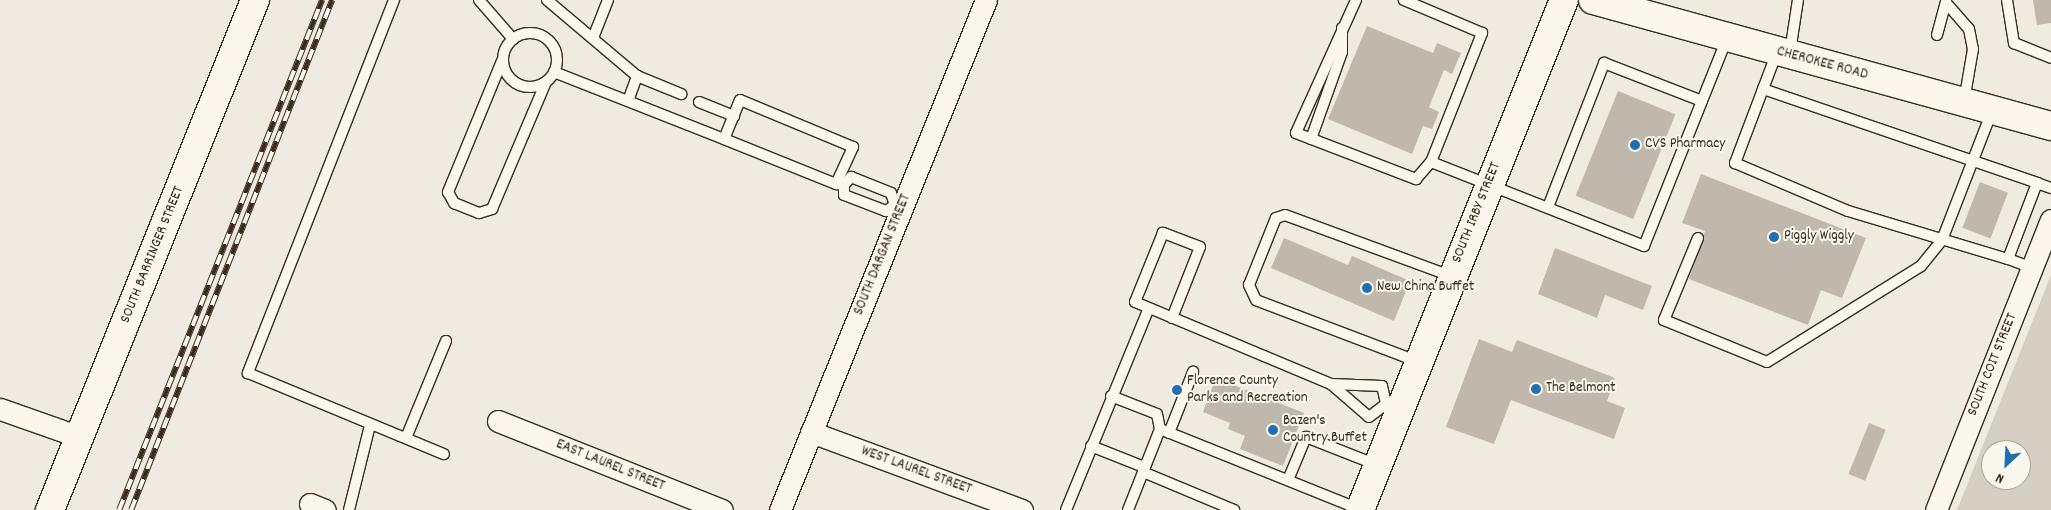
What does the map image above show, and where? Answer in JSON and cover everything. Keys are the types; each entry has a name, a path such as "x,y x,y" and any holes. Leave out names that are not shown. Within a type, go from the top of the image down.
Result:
{"main road":[{"name":"SOUTH BARRINGER STREET","path":"50,510 255,0"},
{"name":"SOUTH IRBY STREET","path":"1360,510 1378,465 1393,407 1419,362 1489,183 1564,0"},
{"name":"CHEROKEE ROAD","path":"1593,0 1783,54 2051,126"}],"street":[{"name":"SOUTH DARGAN STREET","path":"780,510 898,206 986,0"},
{"name":"SOUTH COIT STREET","path":"1936,510 2051,220"},
{"path":"0,409 80,438"},
{"name":"EAST LAUREL STREET","path":"498,421 722,510"},
{"name":"WEST LAUREL STREET","path":"811,432 1022,510"}],"lane":[{"path":"394,0 248,373 444,454"},
{"path":"479,0 513,38"},
{"path":"548,0 637,76 680,94"},
{"path":"593,38 608,0"},
{"path":"1356,0 1296,133 1416,180 1431,162 1482,33 1404,0"},
{"path":"1798,0 1783,54 1763,89 1735,163 1848,211 2032,268"},
{"path":"2007,0 2014,43 2051,58"},
{"path":"1937,35 1947,2"},
{"path":"1947,2 1969,29 1974,50 1963,102"},
{"path":"530,33 547,39 556,54 554,72 546,82 492,209 479,213 454,203 448,192 502,61 513,38 530,33"},
{"path":"1431,162 1489,183 1644,246 1728,38"},
{"path":"502,61 508,77 522,87 546,82"},
{"path":"1548,207 1604,63 1702,101"},
{"path":"554,72 840,184"},
{"path":"628,101 637,76"},
{"path":"1763,89 1974,158 2051,188"},
{"path":"724,139 740,100 853,147 840,184 844,194 886,211 898,206 891,193 859,180 851,177 840,184"},
{"path":"698,102 734,116"},
{"path":"1698,238 1664,320 1767,362 1921,266 1942,240 1993,110"},
{"path":"2008,259 2037,183"},
{"path":"1419,362 1256,300 1249,285 1276,218 1285,215 1452,277"},
{"path":"1172,318 1200,247 1162,233 1135,302 1172,318 1331,384 1369,417 1393,407 1382,386 1331,384"},
{"path":"1066,510 1111,396 1149,308"},
{"path":"406,438 446,341"},
{"path":"1128,510 1143,470 1193,372"},
{"path":"1111,396 1158,414 1164,431 1360,510"},
{"path":"348,510 370,424"},
{"path":"1288,480 1306,437 1378,465"},
{"path":"1091,446 1234,510"}],"shaded area":[{"path":"2051,275 2051,510 1957,510 1981,450 1981,490 2031,490 2031,440 1985,440"}],"building":[{"path":"2033,0 2051,0 2051,23 2037,25"},
{"path":"1367,26 1433,53 1437,43 1461,53 1452,74 1444,70 1429,107 1439,112 1432,129 1423,126 1412,154 1328,119"},
{"path":"1618,91 1675,114 1633,219 1576,196"},
{"path":"1701,174 1866,238 1842,298 1821,290 1808,325 1689,279 1705,231 1682,223"},
{"path":"1980,182 2008,193 1990,238 1962,228"},
{"path":"1284,238 1348,265 1352,256 1410,281 1394,321 1271,268"},
{"path":"1555,248 1652,286 1643,310 1605,295 1597,318 1538,294"},
{"name":"The Belmont","path":"1479,339 1512,352 1517,340 1615,378 1607,401 1625,408 1614,439 1511,400 1494,444 1446,427"},
{"path":"1216,378 1304,413 1283,466 1240,449 1245,436 1228,429 1230,423 1203,412"},
{"path":"1869,423 1886,430 1865,481 1848,474"}],"railway":[{"path":"119,510 322,0"},
{"path":"131,510 332,0"}],"place":[{"name":"CVS Pharmacy","path":"1635,145"},
{"name":"Piggly Wiggly","path":"1774,237"},
{"name":"New China Buffet","path":"1367,288"},
{"name":"The Belmont","path":"1536,389"},
{"name":"Florence County Parks and Recreation","path":"1177,390"},
{"name":"Bazen's Country Buffet","path":"1273,430"}]}
